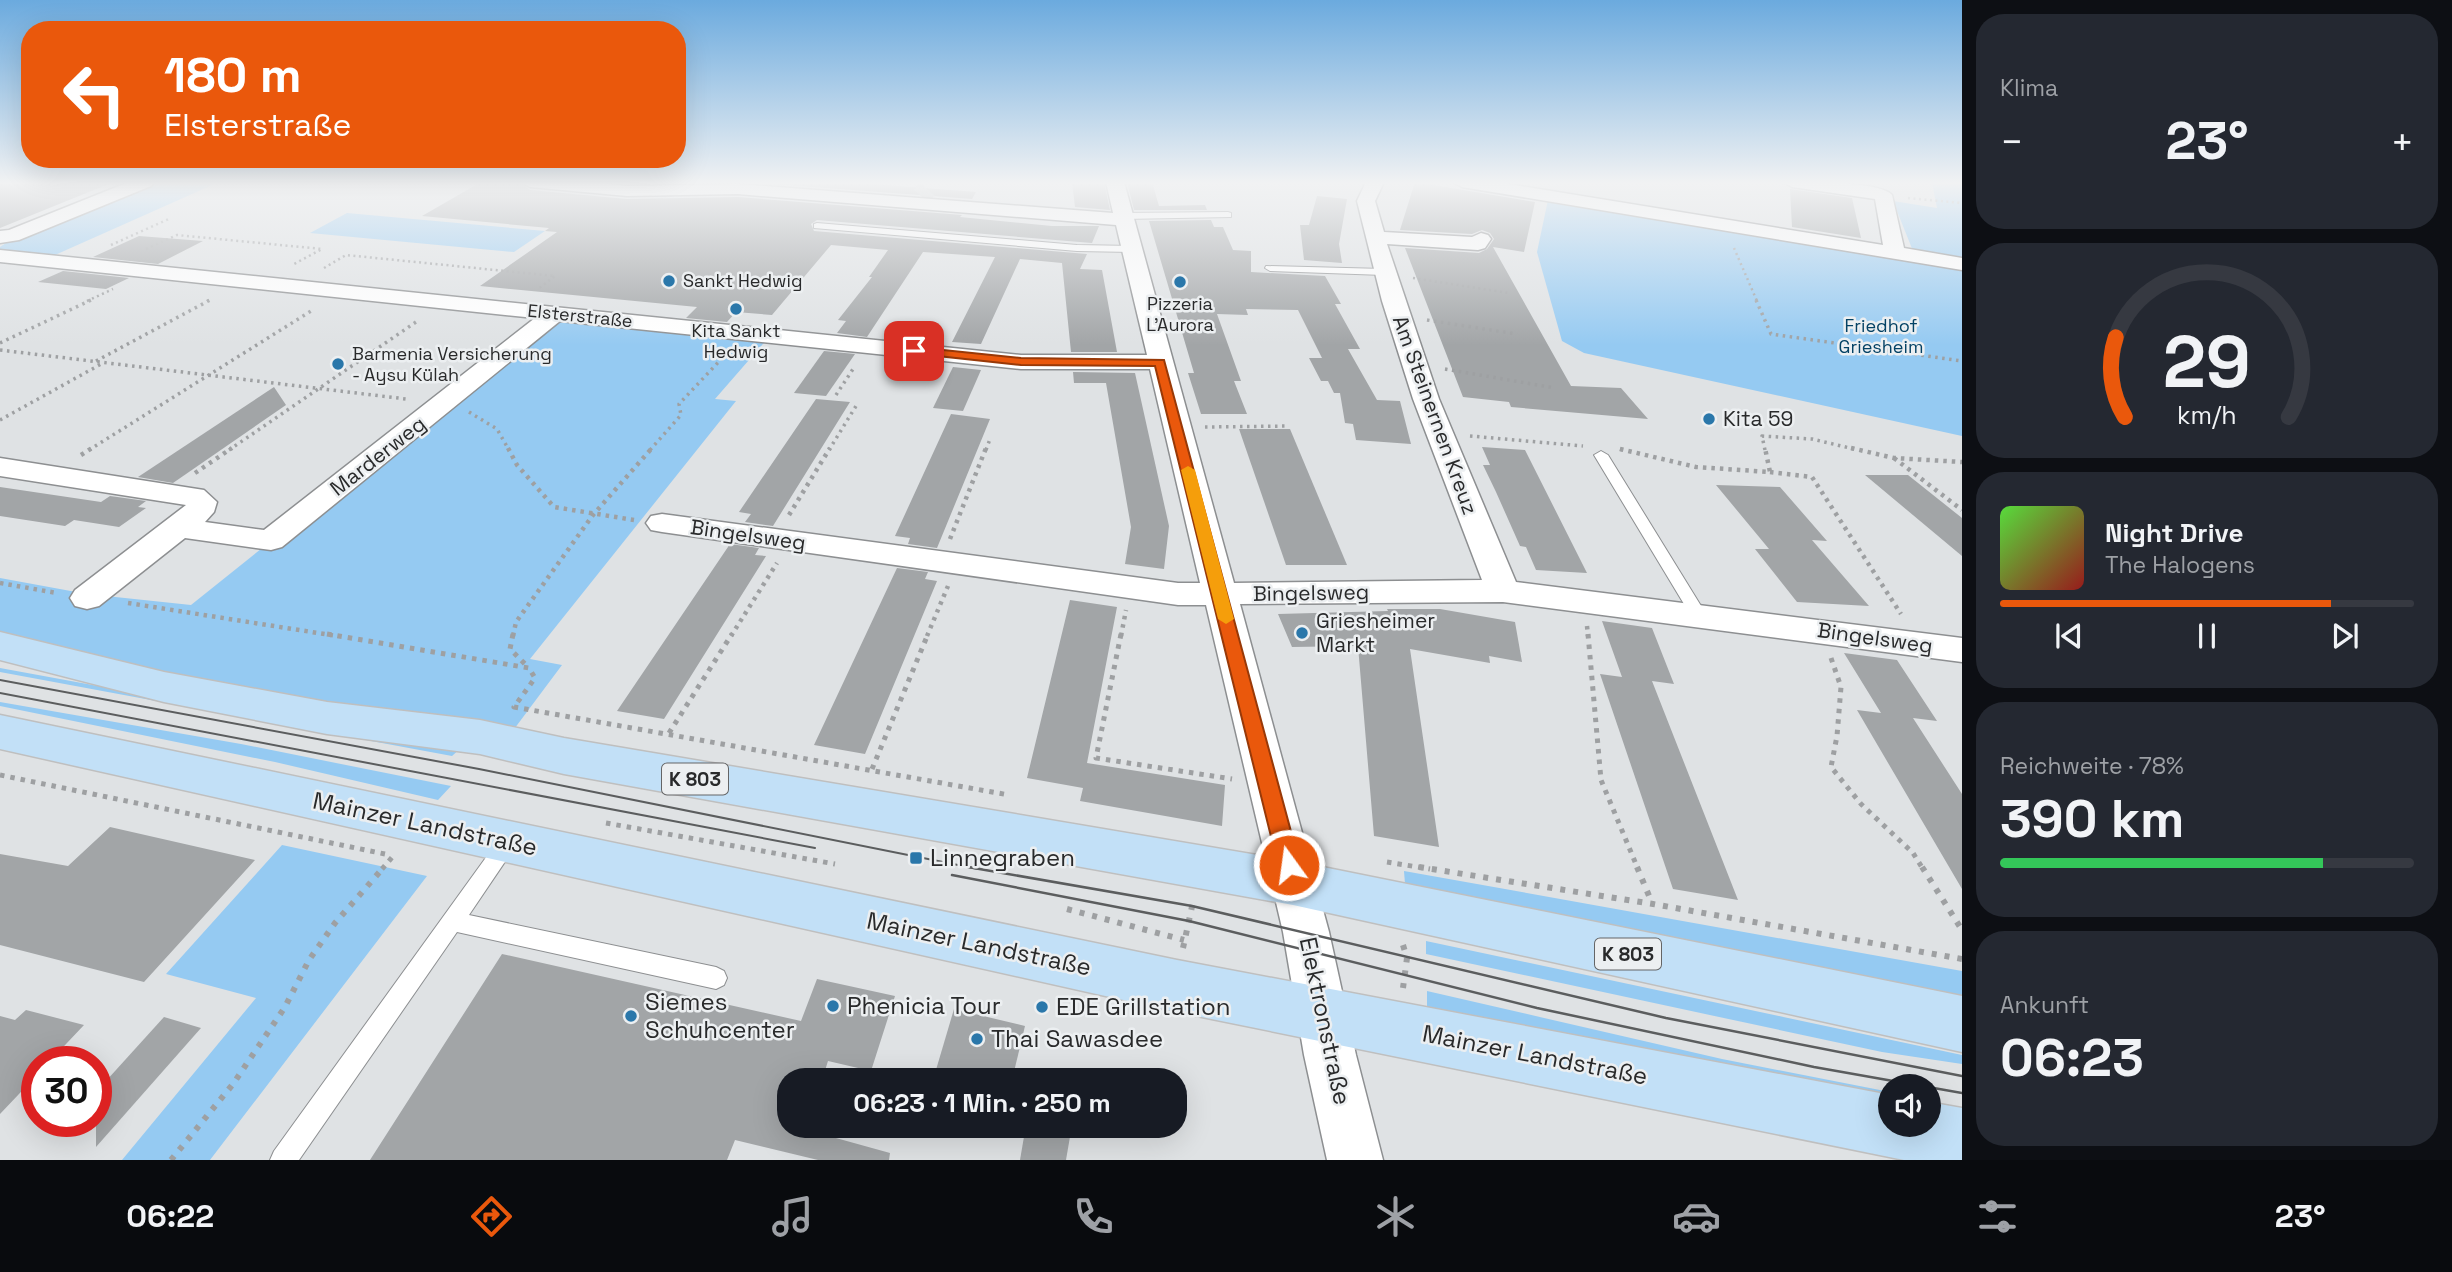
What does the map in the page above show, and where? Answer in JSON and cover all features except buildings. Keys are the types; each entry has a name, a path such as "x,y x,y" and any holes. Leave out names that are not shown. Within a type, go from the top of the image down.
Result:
{"main road":[{"name":"K 803","path":"0,646 164,687 327,718 480,737 564,756 1293,883 1384,875 1962,1024"},
{"name":"Mainzer Landstraße","path":"0,732 509,842 1180,963 1322,1013 1962,1140"}],"street":[{"path":"3,245 23,236"},
{"name":"Elektronstraße","path":"1128,236 1293,883 1355,1160"},
{"path":"1791,236 1962,264"},
{"path":"1891,236 1895,253"},
{"path":"1374,237 1478,244 1481,239"},
{"name":"Am Steinernen Kreuz","path":"1374,237 1438,433 1503,591"},
{"name":"Elsterstraße","path":"3,245 71,263 1021,362 1160,362"},
{"name":"Marderweg","path":"179,528 271,540 556,313"},
{"path":"0,467 193,496 202,502 199,512 87,598"},
{"name":"Bingelsweg","path":"662,523 1178,594 1503,591 1583,599 1962,650"}],"lane":[{"path":"942,236 1077,247 1105,236"},
{"path":"1270,268 1384,273"},
{"path":"1606,452 1698,614"},
{"path":"283,1160 509,842"},
{"path":"452,921 716,978"}],"path":[{"path":"71,263 131,236"},
{"path":"108,267 175,236"},
{"path":"95,362 322,249 189,236"},
{"path":"1728,236 1771,334 1962,361"},
{"path":"292,286 346,255 555,276 513,309"},
{"path":"0,343 150,271"},
{"path":"1384,273 1509,293"},
{"path":"51,474 205,375 344,291"},
{"path":"169,492 446,302"},
{"path":"1398,316 1517,334"},
{"path":"745,333 679,404 681,415 593,514 516,622 510,649 535,678 514,707 1021,797"},
{"path":"836,395 868,346"},
{"path":"1,351 444,404 476,414 498,429 517,465 554,507 662,523"},
{"path":"0,420 104,363"},
{"path":"1413,363 1555,388"},
{"path":"669,733 782,540 856,406"},
{"path":"1177,427 1289,426"},
{"path":"1438,433 1585,446"},
{"path":"1770,472 1762,436 1812,439 1894,458 1962,462"},
{"path":"873,769 949,563 990,439"},
{"path":"1606,452 1696,467 1812,477 1920,644"},
{"path":"1894,458 1962,510"},
{"path":"0,583 208,614 529,668"},
{"path":"1130,589 1096,758 1266,784"},
{"path":"1583,599 1601,780 1653,904"},
{"path":"1821,631 1841,687 1837,736 1831,767 1861,804 1913,853 1962,930"},
{"path":"597,821 835,864"},
{"path":"170,1160 233,1084 285,1007 309,960 335,923 394,855"},
{"path":"1067,909 1180,963 1196,889 1195,866"},
{"path":"1399,1028 1407,958 1384,875 1653,904 1962,959"}],"green space":[{"path":"16,236 97,236 46,259 0,254 0,247"},
{"path":"344,236 537,236 514,252"},
{"name":"Friedhof Griesheim","path":"1540,236 1762,236 1962,270 1962,436 1584,353 1562,341 1537,252"},
{"path":"1907,236 1962,236 1962,259 1913,251"},
{"path":"556,313 770,336 715,399 736,401 530,659 562,665 503,744 0,646 0,578 87,594 191,605"},
{"path":"0,668 229,710 463,746 452,756 0,672"},
{"path":"0,702 241,744 451,786 438,800 275,762 0,706"},
{"path":"282,845 427,876 210,1160 122,1160 256,998 166,974"},
{"path":"1404,871 1962,971 1962,999 1405,884"},
{"path":"1426,941 1962,1055 1962,1064 1882,1052 1426,954"},
{"path":"1427,991 1722,1059 1878,1090 1878,1097 1427,1007"}],"tram line":[{"path":"0,680 479,769 968,867"},
{"path":"0,693 815,848"},
{"path":"968,867 1192,906 1666,1018 1962,1076"},
{"path":"968,867 978,869"},
{"path":"952,875 1189,921 1537,1008 1878,1078"},
{"path":"1941,1089 1962,1093"}],"slow traffic":[{"path":"1188,470 1226,619"}],"place":[{"name":"Sankt Hedwig","path":"669,281"},
{"name":"Pizzeria L'Aurora","path":"1180,282"},
{"name":"Kita Sankt Hedwig","path":"736,309"},
{"name":"Barmenia Versicherung - Aysu Külah","path":"338,364"},
{"name":"Kita 59","path":"1709,419"},
{"name":"Griesheimer Markt","path":"1302,633"},
{"name":"Linnegraben","path":"916,858"},
{"name":"Phenicia Tour","path":"833,1006"},
{"name":"EDE Grillstation","path":"1042,1007"},
{"name":"Siemes Schuhcenter","path":"631,1016"},
{"name":"Thai Sawasdee","path":"977,1039"}],"route":[{"path":"914,351 1021,362 1160,362 1266,784 1289,865"}]}
